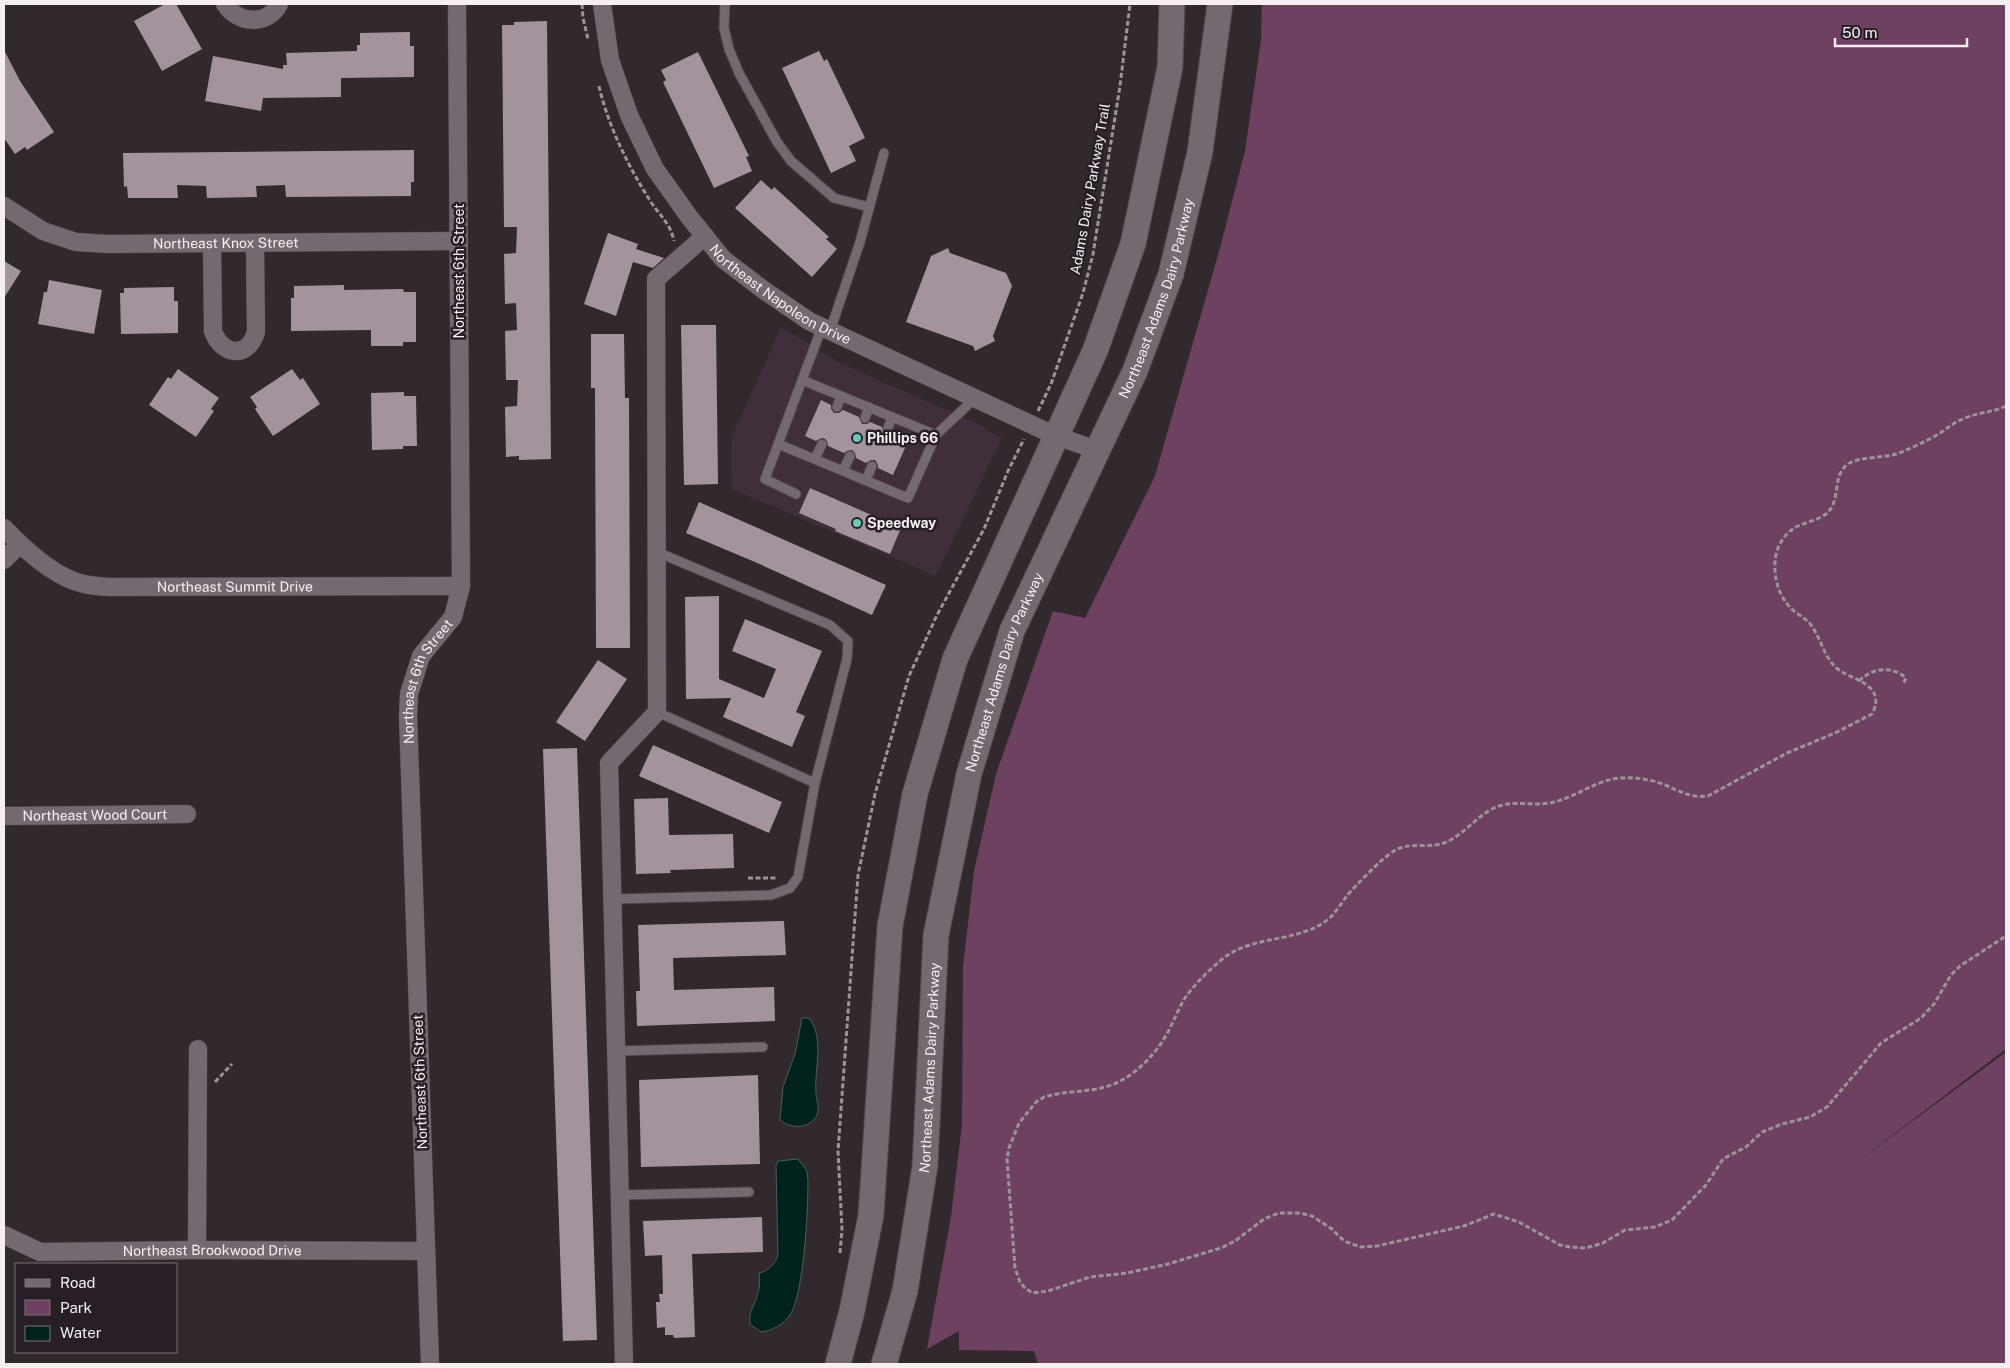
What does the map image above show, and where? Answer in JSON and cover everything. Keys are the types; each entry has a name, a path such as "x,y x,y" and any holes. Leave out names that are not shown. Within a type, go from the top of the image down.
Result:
{"main road":[{"path":"838,1364 852,1311 871,1215 890,926 915,794 955,658 1095,352 1133,244 1170,67 1172,4"},
{"name":"Northeast Adams Dairy Parkway","path":"884,1364 905,1291 925,1166 936,935 969,774 1012,631 1135,371 1172,274 1200,152 1220,4"}],"street":[{"path":"226,4 233,13 242,18 252,20 262,19 271,14 279,4"},
{"name":"Northeast 6th Street","path":"430,1364 408,708 409,694 422,656 453,617 461,586 457,4"},
{"name":"Northeast Napoleon Drive","path":"602,4 610,60 629,115 655,169 724,259 765,291 809,321 1056,436 1098,450"},
{"name":"Northeast Knox Street","path":"4,206 43,231 76,242 108,244 458,241"},
{"path":"624,1364 609,763 657,712 656,279 705,236"},
{"path":"212,243 213,331 217,342 226,350 237,351 246,348 253,342 256,332 254,243"},
{"name":"Northeast Summit Drive","path":"4,528 20,544 60,575 83,584 108,587 461,586"},
{"path":"4,560 20,544"},
{"name":"Northeast Wood Court","path":"4,816 187,814"},
{"path":"197,1250 198,1049"},
{"name":"Northeast Brookwood Drive","path":"4,1235 40,1252 197,1250 426,1251"}],"lane":[{"path":"725,4 724,28 729,49 739,72 777,142 791,161 834,198 869,207"},
{"path":"796,494 765,479 802,380 826,329 860,242 884,153"},
{"path":"802,380 936,436"},
{"path":"837,407 841,396"},
{"path":"778,444 908,498 936,436 975,398"},
{"path":"865,418 869,407"},
{"path":"888,428 892,417"},
{"path":"815,459 822,444"},
{"path":"843,471 850,456"},
{"path":"866,480 872,466"},
{"path":"613,899 771,895 790,888 798,877 815,783 847,659 848,641 830,625 657,552"},
{"path":"657,712 815,783"},
{"path":"616,1051 763,1047"},
{"path":"620,1195 750,1192"}],"path":[{"name":"Adams Dairy Parkway Trail","path":"1042,402 1083,294 1093,254 1121,76 1130,4"},
{"path":"2006,406 1994,412 1965,417 1940,433 1897,453 1851,462 1842,469 1839,475 1836,496 1833,506 1828,512 1821,518 1796,527 1782,540 1775,564 1776,580 1783,598 1792,609 1811,624 1830,662 1839,670 1871,688 1876,705 1872,714 1836,734 1787,753 1715,793 1700,797 1678,792 1654,782 1633,778 1614,778 1553,802 1499,806 1484,814 1462,832 1442,843 1414,844 1394,851 1379,863 1347,896 1332,916 1322,924 1306,931 1247,946 1221,960 1186,997 1160,1046 1144,1064 1122,1080 1111,1085 1044,1097 1036,1102 1019,1123 1009,1148 1007,1170 1014,1259 1020,1282 1030,1292 1042,1292 1090,1277 1127,1273 1168,1264 1228,1245 1256,1223 1279,1213 1300,1213 1312,1216 1332,1229 1344,1241 1368,1247 1464,1226 1494,1214 1520,1222 1560,1245 1578,1248 1596,1246 1625,1230 1660,1226 1672,1220 1683,1210 1706,1185 1724,1159 1746,1147 1762,1132 1782,1124 1810,1117 1827,1107 1881,1043 1921,1018 1934,1004 1955,971 2006,936"},
{"path":"1859,681 1872,673 1889,669 1895,670 1906,678 1903,684"},
{"path":"748,878 780,878"}],"shaded area":[{"path":"781,327 838,362 980,425 1002,438 936,576 732,489 731,438"}],"green space":[{"path":"1262,4 2006,4 2006,1049 1861,1159 2006,1052 2006,1364 1038,1364 1034,1351 959,1350 959,1331 927,1349 951,1217 962,1124 963,967 974,871 996,774 1053,611 1085,618 1155,476 1220,248 1245,151 1261,40"}],"water":[{"path":"802,1018 809,1018 817,1035 816,1095 818,1112 812,1122 807,1125 796,1126 780,1120 783,1087 795,1054"},
{"path":"798,1159 807,1171 808,1181 804,1251 799,1289 795,1304 787,1319 770,1330 761,1332 750,1324 750,1316 759,1291 759,1273 771,1267 778,1255 776,1165 778,1161"}],"building":[{"path":"165,4 176,4 202,49 162,71 134,21"},
{"path":"547,21 551,459 519,460 519,456 506,457 505,407 517,406 518,380 506,380 505,331 517,330 516,303 505,304 504,254 516,253 517,227 504,227 502,25 514,25 514,22"},
{"path":"410,32 410,46 414,46 414,77 341,78 341,97 263,98 261,111 205,101 213,56 283,69 283,65 287,65 286,53 357,51 357,45 360,45 360,33"},
{"path":"4,50 20,81 54,132 27,150 25,147 15,154 4,138"},
{"path":"819,51 824,61 827,59 865,138 849,146 856,161 831,173 782,68"},
{"path":"698,52 749,156 746,157 752,171 714,188 663,82 666,80 661,70"},
{"path":"414,150 414,182 411,182 411,196 286,197 285,185 256,186 257,197 207,198 206,186 177,185 178,198 128,198 127,186 124,187 123,153"},
{"path":"761,180 772,190 774,187 792,203 829,237 826,239 837,249 812,277 735,208"},
{"path":"608,233 638,244 636,249 664,258 653,268 633,262 616,316 584,304"},
{"path":"948,248 950,253 1006,273 1012,286 993,336 995,341 975,351 973,346 906,322 931,256"},
{"path":"4,261 21,271 4,298"},
{"path":"49,280 102,290 94,334 38,324 44,292 47,292"},
{"path":"344,285 344,290 403,289 404,292 416,292 416,342 403,342 403,346 371,346 371,330 291,331 291,298 294,298 294,286"},
{"path":"174,287 174,301 178,301 178,333 121,334 120,293 124,293 124,288"},
{"path":"681,325 716,325 718,484 684,485"},
{"path":"591,334 624,334 625,398 629,398 630,648 596,648 595,388 591,388"},
{"path":"178,369 219,398 211,409 214,411 196,437 149,405 168,377 171,379"},
{"path":"292,369 300,380 303,378 320,404 273,436 255,409 257,407 250,397"},
{"path":"404,392 404,396 416,396 417,446 403,446 403,449 372,450 371,393"},
{"name":"Phillips 66","path":"821,400 831,405 834,413 839,413 843,410 859,417 862,424 870,422 882,427 885,434 893,432 909,439 893,475 878,468 875,460 866,463 856,458 852,450 844,453 828,446 824,438 816,441 805,436"},
{"name":"Speedway","path":"810,488 901,528 890,554 835,531 836,529 799,513"},
{"path":"699,502 886,585 872,615 686,533"},
{"path":"719,596 719,679 764,698 776,669 732,651 745,619 822,651 796,712 805,716 792,747 723,717 731,698 686,699 685,597"},
{"path":"598,660 627,679 585,741 556,722"},
{"path":"653,745 782,802 769,833 639,776"},
{"path":"577,748 597,1340 563,1341 543,749"},
{"path":"668,798 669,835 733,834 734,868 670,870 671,873 636,874 634,799"},
{"path":"784,921 786,955 673,958 674,990 774,987 775,1021 637,1026 636,991 640,991 638,925"},
{"path":"758,1075 760,1164 641,1167 639,1080"},
{"path":"762,1217 763,1252 692,1254 695,1337 674,1338 673,1335 665,1335 665,1327 657,1328 656,1302 660,1302 659,1294 663,1294 662,1255 645,1256 643,1221"}],"place":[{"name":"Phillips 66","path":"857,438"},
{"name":"Speedway","path":"857,523"}]}
